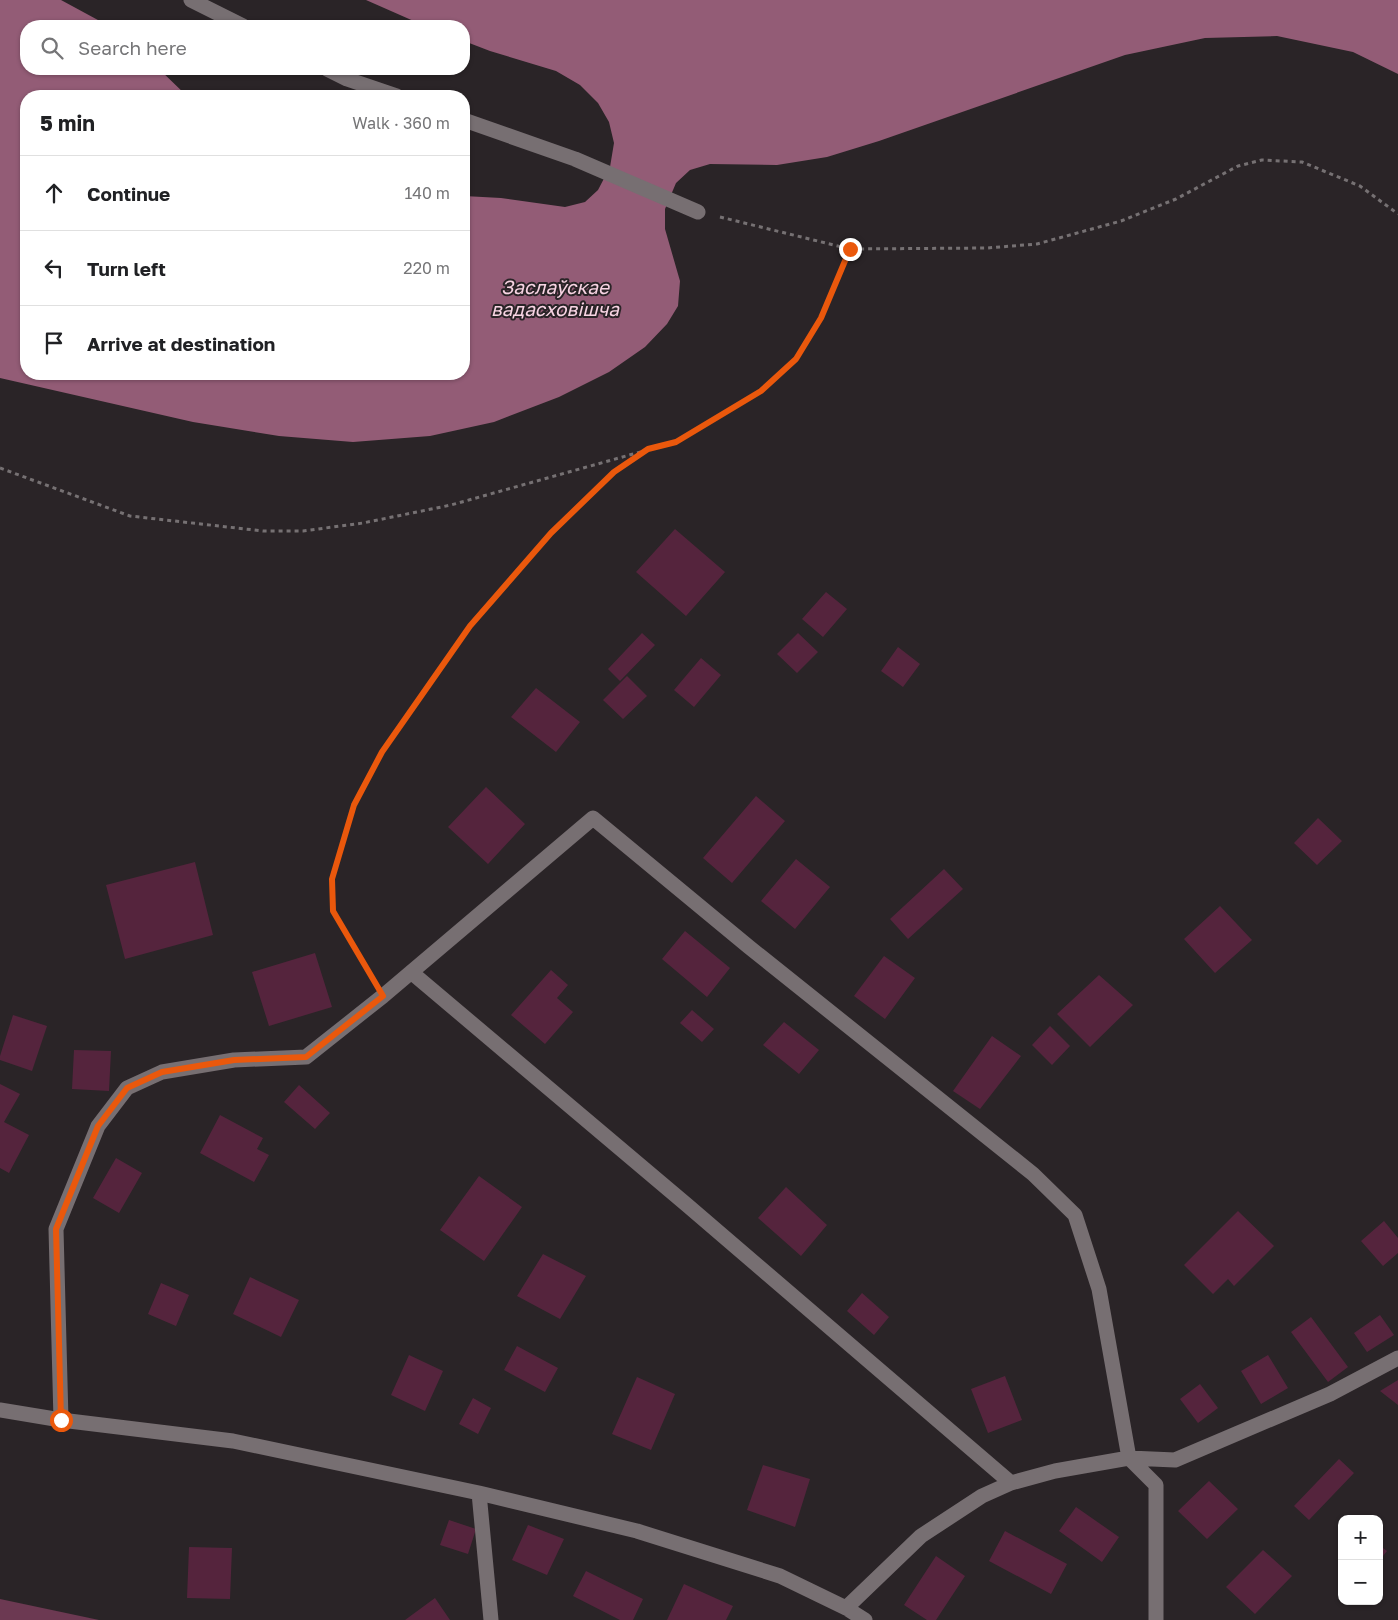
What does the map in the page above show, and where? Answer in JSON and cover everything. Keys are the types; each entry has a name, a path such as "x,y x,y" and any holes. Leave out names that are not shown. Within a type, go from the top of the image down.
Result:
{"street":[{"path":"190,0 231,20"},
{"path":"340,75 380,90"},
{"path":"470,122 575,159 698,212"},
{"path":"61,1420 56,1229 98,1126 127,1088 162,1072 234,1060 306,1057 383,996 593,818 749,947 1033,1174 1076,1215 1099,1289 1129,1458 1156,1485 1156,1620"},
{"path":"411,972 680,1198 1011,1483"},
{"path":"846,1608 921,1536 982,1496 1011,1483 1055,1471 1129,1458 1174,1460 1330,1394 1398,1358"},
{"path":"0,1410 61,1420 233,1441 478,1493 637,1532 780,1576 846,1608 865,1620"},
{"path":"478,1493 491,1620"}],"path":[{"path":"698,212 850,249 987,248 1037,244 1121,221 1176,199 1238,166 1262,160 1302,162 1360,186 1398,214"},
{"path":"0,468 130,516 263,531 303,531 363,523 451,505 676,442 761,391 796,359 821,318 850,249"},
{"path":"383,996 333,911 332,879 354,805 382,752 470,626 551,533 614,472 648,449"}],"shaded area":[{"path":"0,1599 99,1620 0,1620"}],"water":[{"name":"Заслаўскае вадасховішча","path":"0,0 61,0 98,20 20,20 20,75 165,75 181,90 20,90 20,380 470,380 470,196 501,198 565,207 585,202 598,190 610,167 614,143 609,122 598,103 580,85 556,71 470,43 470,20 411,20 366,0 1398,0 1398,74 1353,52 1277,36 1205,38 1125,55 879,141 827,157 777,165 710,164 690,170 676,183 665,209 665,229 680,281 678,306 667,324 645,347 609,372 559,397 494,422 430,436 353,442 279,436 193,422 0,378"}],"building":[{"path":"675,529 725,572 686,616 636,572"},
{"path":"826,592 847,609 823,637 802,619"},
{"path":"642,633 655,645 620,681 608,669"},
{"path":"798,633 818,652 797,673 777,654"},
{"path":"898,647 920,664 903,687 881,671"},
{"path":"701,658 721,675 694,707 674,690"},
{"path":"627,676 647,696 623,719 603,700"},
{"path":"536,688 580,722 556,752 511,717"},
{"path":"486,787 525,824 488,864 448,827"},
{"path":"756,796 785,821 732,883 703,858"},
{"path":"1318,818 1342,841 1317,865 1294,843"},
{"path":"796,859 830,887 795,929 761,901"},
{"path":"195,862 213,935 125,959 106,885"},
{"path":"944,869 963,889 908,939 890,919"},
{"path":"1220,906 1252,940 1215,973 1184,939"},
{"path":"685,931 730,968 707,997 662,959"},
{"path":"315,953 332,1007 269,1026 252,972"},
{"path":"884,956 915,978 885,1019 854,996"},
{"path":"551,970 568,985 557,998 573,1012 545,1044 511,1015"},
{"path":"1099,975 1133,1005 1090,1047 1057,1014"},
{"path":"692,1010 714,1029 702,1042 680,1023"},
{"path":"13,1015 47,1026 32,1071 0,1060"},
{"path":"784,1022 819,1050 799,1074 763,1045"},
{"path":"1050,1026 1070,1046 1052,1065 1032,1045"},
{"path":"992,1036 1021,1056 980,1109 953,1091"},
{"path":"74,1050 111,1051 109,1091 72,1089"},
{"path":"0,1084 20,1094 4,1122 29,1135 9,1173 0,1168"},
{"path":"299,1085 330,1113 315,1129 284,1102"},
{"path":"220,1115 263,1138 257,1149 269,1155 254,1182 200,1153"},
{"path":"116,1158 142,1173 119,1213 93,1198"},
{"path":"479,1176 522,1207 484,1261 440,1230"},
{"path":"786,1187 827,1225 801,1256 758,1218"},
{"path":"1238,1211 1274,1246 1234,1286 1228,1279 1213,1294 1184,1265"},
{"path":"1384,1221 1398,1238 1398,1253 1383,1266 1361,1241"},
{"path":"543,1254 586,1276 560,1319 517,1296"},
{"path":"250,1277 299,1300 281,1337 233,1314"},
{"path":"161,1283 189,1295 176,1326 148,1314"},
{"path":"862,1293 889,1317 874,1335 847,1311"},
{"path":"1380,1315 1394,1335 1367,1352 1354,1333"},
{"path":"1311,1317 1348,1367 1328,1382 1291,1332"},
{"path":"517,1346 558,1368 545,1392 504,1370"},
{"path":"409,1355 443,1371 425,1411 391,1395"},
{"path":"1268,1355 1288,1388 1261,1404 1241,1371"},
{"path":"1005,1376 1022,1420 988,1433 971,1389"},
{"path":"637,1377 675,1394 651,1450 612,1434"},
{"path":"1398,1380 1398,1405 1380,1391"},
{"path":"1200,1384 1218,1408 1198,1423 1180,1399"},
{"path":"473,1398 491,1408 478,1434 459,1424"},
{"path":"1339,1459 1354,1473 1309,1520 1294,1506"},
{"path":"763,1465 810,1479 795,1527 747,1510"},
{"path":"1209,1481 1238,1509 1207,1539 1178,1511"},
{"path":"1076,1507 1119,1537 1102,1562 1059,1531"},
{"path":"449,1520 476,1529 468,1554 440,1545"},
{"path":"528,1525 564,1539 547,1575 512,1560"},
{"path":"1005,1531 1067,1564 1051,1594 989,1561"},
{"path":"189,1547 232,1548 230,1599 187,1598"},
{"path":"1383,1548 1387,1551 1383,1556"},
{"path":"1263,1550 1292,1576 1255,1614 1226,1587"},
{"path":"936,1556 965,1576 936,1620 927,1620 904,1605"},
{"path":"586,1571 643,1599 633,1620 620,1620 573,1596"},
{"path":"684,1584 733,1606 726,1620 667,1620"},
{"path":"435,1598 450,1620 405,1620"}],"route":[{"path":"61,1420 56,1229 98,1126 127,1088 162,1072 234,1060 306,1057 383,996 333,911 332,879 354,805 382,752 470,626 551,533 614,472 648,449 676,442 761,391 796,359 821,318 850,249"}]}
